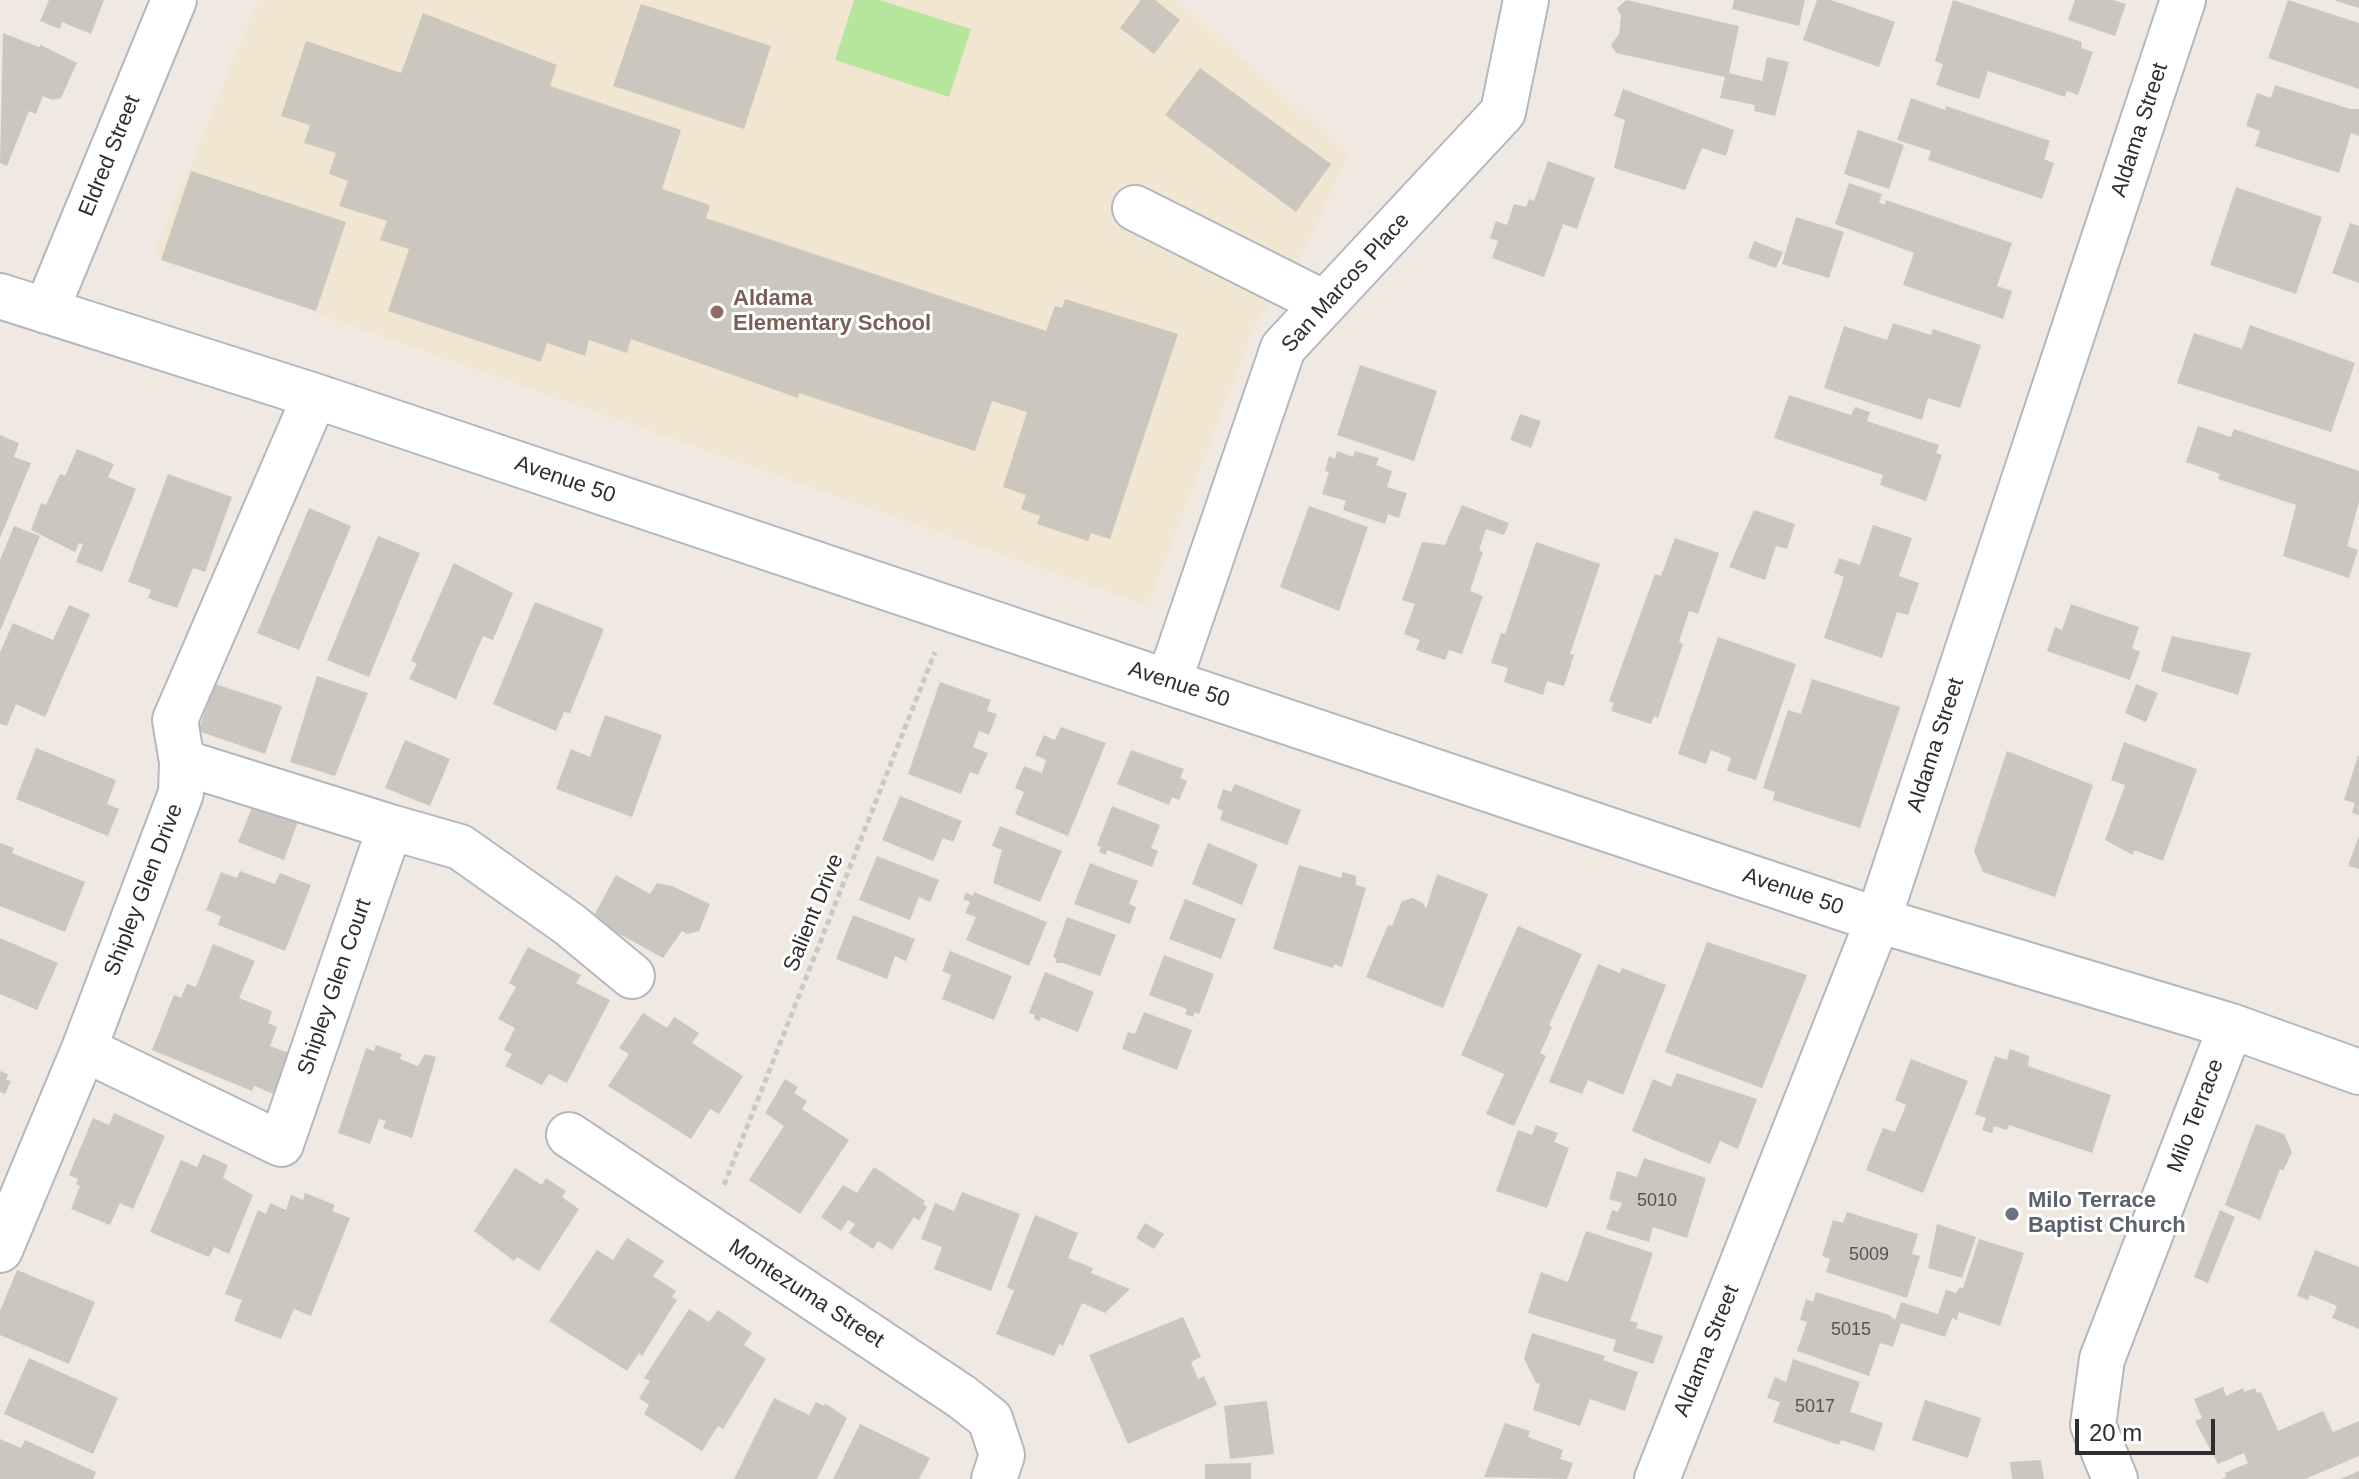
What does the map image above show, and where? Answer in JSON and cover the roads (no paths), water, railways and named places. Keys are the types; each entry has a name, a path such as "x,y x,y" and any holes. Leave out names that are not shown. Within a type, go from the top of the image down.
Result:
{"street":[{"name":"Eldred Street","path":"46,311 174,0"},
{"name":"San Marcos Place","path":"1169,681 1283,348 1503,112 1526,0"},
{"name":"Aldama Street","path":"1657,1479 1878,920 2183,0"},
{"path":"1135,208 1324,303"},
{"name":"Avenue 50","path":"0,296 315,396 1878,920 2231,1026 2359,1072"},
{"name":"Shipley Glen Drive","path":"0,1250 84,1049 181,793 182,762 175,720 315,396"},
{"path":"182,762 460,847 569,924 632,976"},
{"name":"Shipley Glen Court","path":"84,1049 281,1144 390,827"},
{"name":"Milo Terrace","path":"2115,1479 2093,1425 2102,1359 2231,1026"},
{"name":"Montezuma Street","path":"569,1135 962,1397 990,1419 1002,1455 994,1479"}],"place":[{"name":"Aldama Elementary School","path":"717,312"},
{"name":"Milo Terrace Baptist Church","path":"2012,1214"}]}
